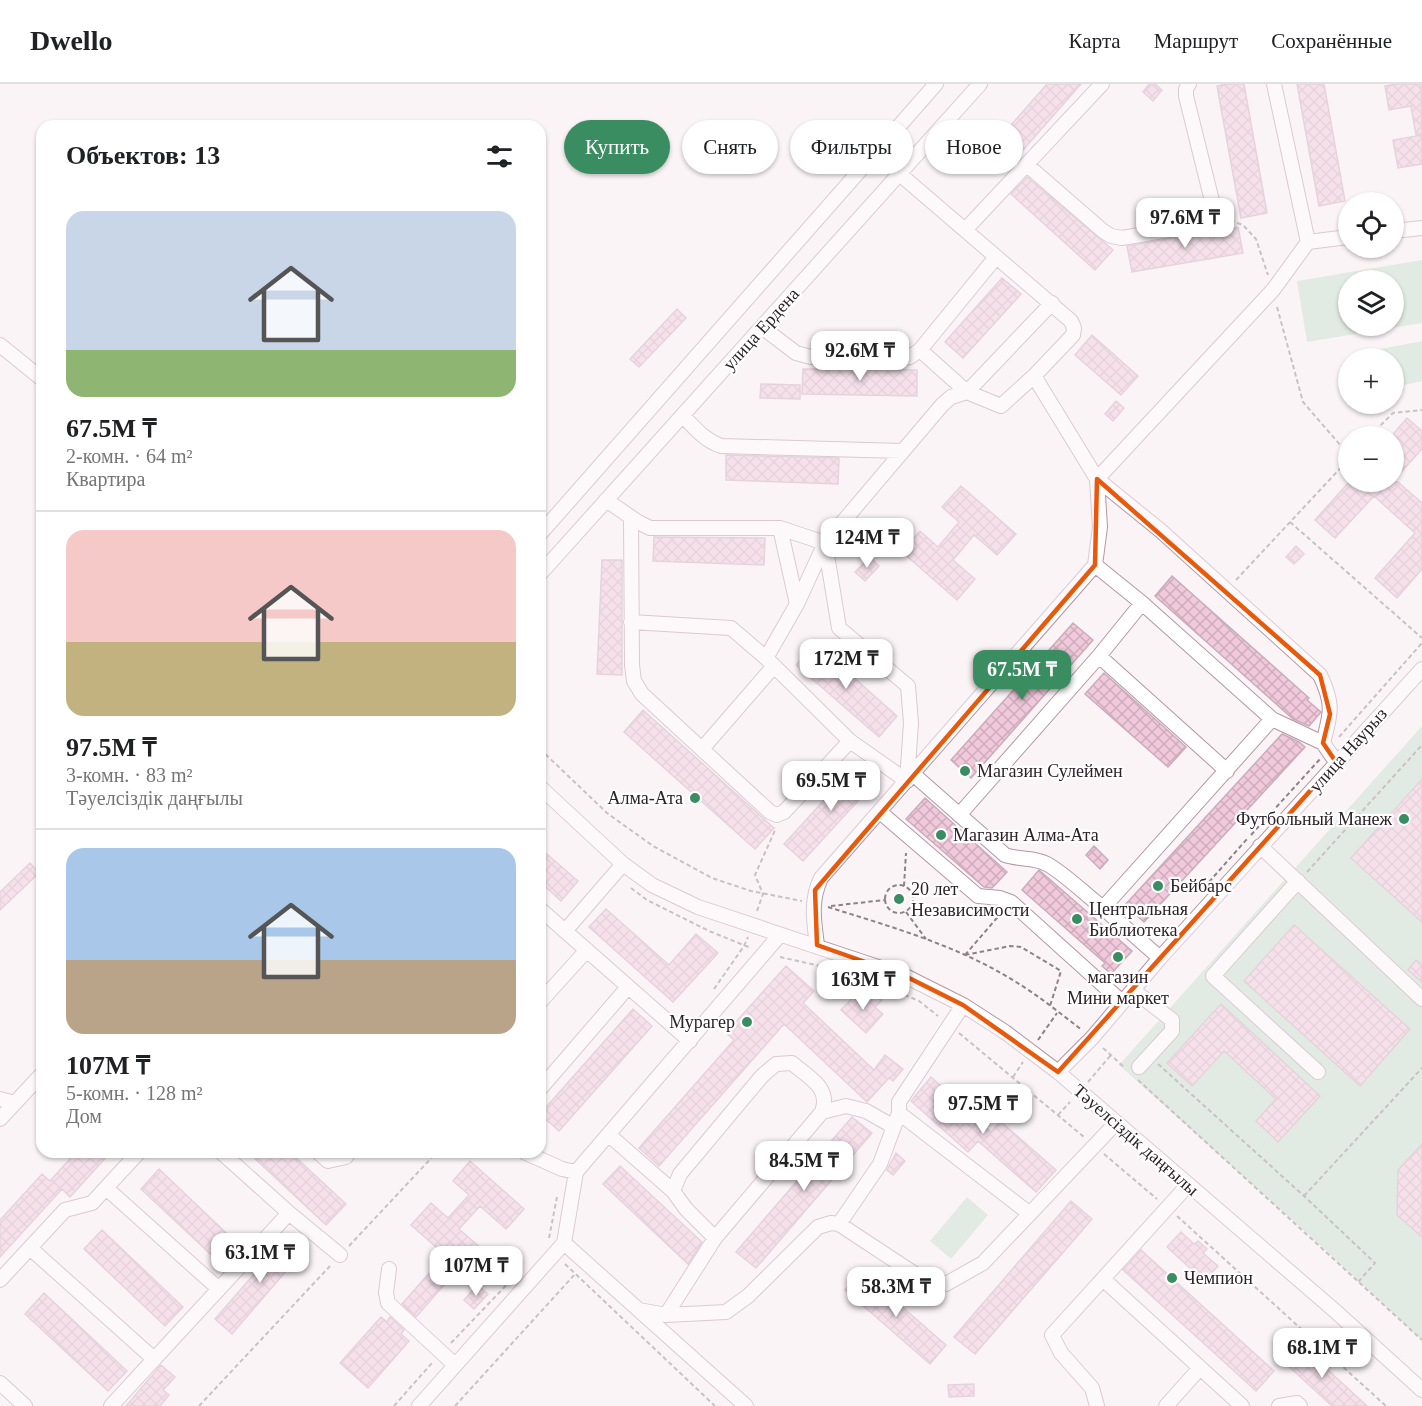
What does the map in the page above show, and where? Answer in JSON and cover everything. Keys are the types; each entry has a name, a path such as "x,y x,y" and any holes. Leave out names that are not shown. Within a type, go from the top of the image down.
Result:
{"street":[{"name":"улица Ердена","path":"903,120 936,84"},
{"name":"улица Ердена","path":"546,567 980,84"},
{"path":"965,230 1102,84"},
{"path":"1027,165 1111,236 1122,238 1197,225 1206,221 1211,215 1213,205 1186,96 1189,84"},
{"path":"1274,84 1308,242"},
{"name":"улица Ердена","path":"546,527 855,174"},
{"path":"900,175 1052,303 1071,321 1074,328 1073,335 1034,376 1001,406 967,392 921,350"},
{"path":"1404,230 1422,228"},
{"path":"817,945 812,903 821,878 1095,565 1100,527 1097,480 1273,290 1308,242 1338,238"},
{"path":"763,328 796,353 811,357 897,359 910,357 921,350 996,257"},
{"path":"702,749 770,662 825,543 942,405 951,398 967,392 1052,303"},
{"path":"0,345 36,374"},
{"path":"1034,376 1097,480 1161,531 1320,675 1329,695 1330,714 1326,747"},
{"path":"683,416 702,436 721,446 903,451"},
{"path":"606,500 650,528 780,528 825,543"},
{"path":"631,517 632,665 634,681 642,694 770,812 777,815 784,812 850,741"},
{"path":"780,528 797,604"},
{"path":"825,543 838,628 908,687 911,723 910,778"},
{"path":"1095,565 1142,603 1272,719 1326,747 1336,762"},
{"path":"959,815 1099,656 1142,603"},
{"path":"631,622 731,628 770,662 850,741 910,778 959,815 1005,855 1018,860 1036,860 1047,864 1160,958"},
{"path":"1099,656 1227,771"},
{"name":"улица Наурыз","path":"1058,1072 1092,1038 1260,846 1422,669"},
{"path":"1103,909 1272,719"},
{"name":"Тәуелсіздік даңғылы","path":"546,793 619,869 698,907 779,936 817,945 905,976 963,1005 1005,1032 1058,1072 1334,1310 1422,1390"},
{"path":"880,812 978,896 1000,898 1011,902 1122,1002"},
{"path":"1260,846 1422,999"},
{"path":"565,930 619,869"},
{"path":"1298,881 1213,976 1318,1072"},
{"path":"546,914 690,1041"},
{"path":"419,1406 564,1243 576,1172 779,936"},
{"path":"546,995 587,950"},
{"path":"546,1082 628,987"},
{"path":"1132,990 1172,1020 1172,1031 1135,1073"},
{"path":"838,1224 880,1164 899,1113 899,1102 963,1005"},
{"path":"666,1315 715,1238 822,1112 826,1101 822,1089 792,1063 776,1064 762,1076 680,1174 673,1191"},
{"path":"0,1119 36,1080"},
{"path":"0,1100 15,1103"},
{"path":"822,1112 846,1106 866,1111 894,1127"},
{"path":"899,1113 1030,1214"},
{"path":"639,1310 666,1315 726,1312 748,1296 818,1227 831,1223 838,1224 921,1278 946,1284 983,1263 1116,1123"},
{"path":"609,1135 673,1191 686,1209 715,1238"},
{"path":"0,1280 65,1210 92,1203 134,1158"},
{"path":"228,1158 340,1255"},
{"path":"325,1158 328,1161 342,1158"},
{"path":"537,1158 562,1169 576,1172"},
{"path":"1097,1406 1092,1388 1061,1353 1052,1335 1188,1185"},
{"path":"106,1188 219,1289"},
{"path":"111,1406 289,1213"},
{"path":"564,1243 746,1406"},
{"path":"30,1248 154,1359"},
{"path":"388,1269 386,1293 388,1303 455,1365"},
{"path":"1103,1279 1242,1406"},
{"path":"1166,1406 1200,1368"},
{"path":"0,1383 25,1406"},
{"path":"1279,1406 1297,1403 1300,1406"}],"path":[{"path":"1211,215 1243,225 1256,239 1273,290 1303,402 1338,442"},
{"path":"1380,426 1393,412 1422,410"},
{"path":"1226,591 1338,471"},
{"path":"1203,888 1422,641 1290,522"},
{"path":"1298,881 1422,745"},
{"path":"546,755 607,813 653,846 712,878 763,894 828,907 926,939 965,955 1015,981 1135,1073 1422,1340"},
{"path":"763,894 754,875 784,812"},
{"path":"904,886 908,836"},
{"path":"619,869 647,900 709,931 765,953 856,974"},
{"path":"897,885 904,886 910,889 914,902 906,912 899,914 887,907 886,894 897,885"},
{"path":"828,907 885,900"},
{"path":"965,955 1011,902"},
{"path":"906,912 926,939"},
{"path":"965,955 1021,946 1061,971 1050,1006"},
{"path":"867,978 919,1001 950,1025 1168,1208 1386,1406"},
{"path":"1149,1056 1375,1263 1358,1282"},
{"path":"1304,1196 1422,1068"},
{"path":"199,1406 431,1158"},
{"path":"554,1254 715,1406"},
{"path":"455,1406 585,1262"}],"highlighted area":[{"path":"1097,479 1320,675 1330,714 1323,743 1336,762 1058,1072 963,1005 905,976 817,945 815,890 1095,565"}],"green space":[{"path":"1422,260 1422,323 1404,326 1404,270 1362,270"},
{"path":"1338,274 1338,336 1343,336 1307,342 1297,281"},
{"path":"1422,341 1422,381 1404,385 1404,348 1386,348"},
{"path":"1422,726 1422,1340 1119,1065"},
{"path":"967,1197 988,1215 951,1259 930,1241"}],"building":[{"path":"1047,84 1081,84 1023,150 1023,120 1016,120"},
{"path":"1149,84 1155,84 1162,90 1153,101 1143,92"},
{"path":"1244,84 1267,213 1241,218 1217,86"},
{"path":"1297,84 1324,84 1343,192 1338,192 1338,202 1319,206"},
{"path":"1421,84 1422,134 1416,135 1411,106 1389,110 1385,86"},
{"path":"1422,135 1422,164 1398,168 1393,140"},
{"path":"1027,177 1113,250 1095,270 1011,194"},
{"path":"1238,227 1243,253 1132,272 1127,246"},
{"path":"1002,278 1021,294 963,358 945,342"},
{"path":"677,309 686,318 639,367 630,359"},
{"path":"1092,335 1138,376 1121,395 1075,355"},
{"path":"803,369 917,370 917,396 802,394"},
{"path":"761,384 800,385 800,399 760,398"},
{"path":"1116,401 1124,408 1113,421 1105,414"},
{"path":"1407,418 1422,431 1422,449 1404,469 1404,426 1400,426"},
{"path":"726,455 839,458 838,484 726,480"},
{"path":"961,486 1016,534 997,555 974,535 953,560 975,579 957,600 902,552 920,531 938,547 959,522 942,507"},
{"path":"1404,487 1422,503 1422,569 1397,598 1375,578 1415,533 1374,496 1335,538 1315,520 1340,492 1404,492"},
{"path":"654,537 765,538 764,565 653,561"},
{"path":"1296,546 1304,554 1294,564 1286,557"},
{"path":"870,557 879,566 865,581 855,572"},
{"path":"602,560 622,560 622,675 597,674"},
{"path":"1172,576 1309,698 1307,700 1321,712 1309,726 1293,719 1155,596"},
{"path":"1073,623 1093,640 971,778 951,760"},
{"path":"815,643 897,716 879,737 796,665"},
{"path":"1104,673 1186,747 1168,767 1085,694"},
{"path":"643,710 774,828 755,849 624,732"},
{"path":"1282,734 1305,747 1144,922 1125,905"},
{"path":"859,762 878,779 803,861 784,844"},
{"name":"Футбольный Манеж","path":"1422,779 1422,922 1351,858"},
{"path":"925,798 1007,872 992,888 984,887 906,819"},
{"path":"1094,846 1108,860 1100,869 1086,855"},
{"path":"546,853 578,881 561,901 546,887"},
{"path":"30,863 36,870 36,876 0,910 0,892"},
{"path":"1039,870 1132,951 1111,974 1102,966 1105,963 1022,890"},
{"path":"606,909 669,965 696,934 718,953 673,1002 589,927"},
{"path":"1294,925 1410,1029 1360,1086 1244,981"},
{"path":"1416,960 1422,965 1422,982 1408,970"},
{"path":"786,966 814,991 803,1003 874,1070 885,1055 903,1069 893,1081 889,1078 867,1102 784,1024 659,1166 639,1148 734,1040 726,1033"},
{"path":"858,992 867,1000 874,993 882,1000 875,1007 883,1014 866,1033 841,1010"},
{"path":"1221,1004 1320,1096 1278,1142 1256,1121 1276,1099 1224,1051 1192,1086 1167,1063"},
{"path":"633,1009 652,1026 559,1131 546,1119 546,1107"},
{"path":"931,1077 991,1132 1000,1121 1056,1170 1036,1192 978,1141 968,1152 911,1101"},
{"path":"852,1117 872,1133 756,1268 736,1252"},
{"path":"1422,1144 1422,1237 1397,1215 1398,1170"},
{"path":"896,1153 905,1161 893,1175 887,1170"},
{"path":"71,1158 106,1158 70,1197 62,1189 0,1257 0,1220 42,1174 50,1181"},
{"path":"254,1158 296,1158 346,1204 326,1225"},
{"path":"470,1161 524,1209 506,1229 480,1206 459,1229 488,1254 468,1276 459,1268 416,1317 402,1304 445,1255 411,1225 431,1203 448,1218 469,1195 453,1181"},
{"path":"620,1166 702,1242 688,1264 603,1184"},
{"path":"159,1169 240,1246 222,1265 141,1189"},
{"path":"1071,1201 1092,1219 975,1354 954,1337"},
{"path":"102,1230 183,1307 165,1326 84,1249"},
{"path":"1181,1232 1194,1244 1198,1241 1207,1249 1203,1253 1218,1266 1204,1281 1167,1247"},
{"path":"289,1234 306,1248 232,1334 215,1319"},
{"path":"1141,1250 1274,1371 1256,1391 1123,1270"},
{"path":"861,1271 946,1345 930,1364 845,1290"},
{"path":"477,1285 488,1294 474,1309 464,1300"},
{"path":"44,1293 127,1371 108,1391 25,1314"},
{"path":"381,1317 387,1322 390,1317 404,1330 401,1334 409,1341 368,1388 340,1363"},
{"path":"1301,1345 1367,1406 1332,1406 1284,1362"},
{"path":"161,1365 175,1377 163,1390 169,1395 160,1406 126,1406"},
{"path":"974,1384 974,1396 949,1397 948,1385"}],"place":[{"name":"Магазин Сулеймен","path":"965,771"},
{"name":"Алма-Ата","path":"695,798"},
{"name":"Футбольный Манеж","path":"1404,819"},
{"name":"Магазин Алма-Ата","path":"941,835"},
{"name":"Бейбарс","path":"1158,886"},
{"name":"20 лет Независимости","path":"899,899"},
{"name":"Центральная Библиотека","path":"1077,919"},
{"name":"магазин Мини маркет","path":"1118,957"},
{"name":"Мурагер","path":"747,1022"},
{"name":"Чемпион","path":"1172,1278"}]}
